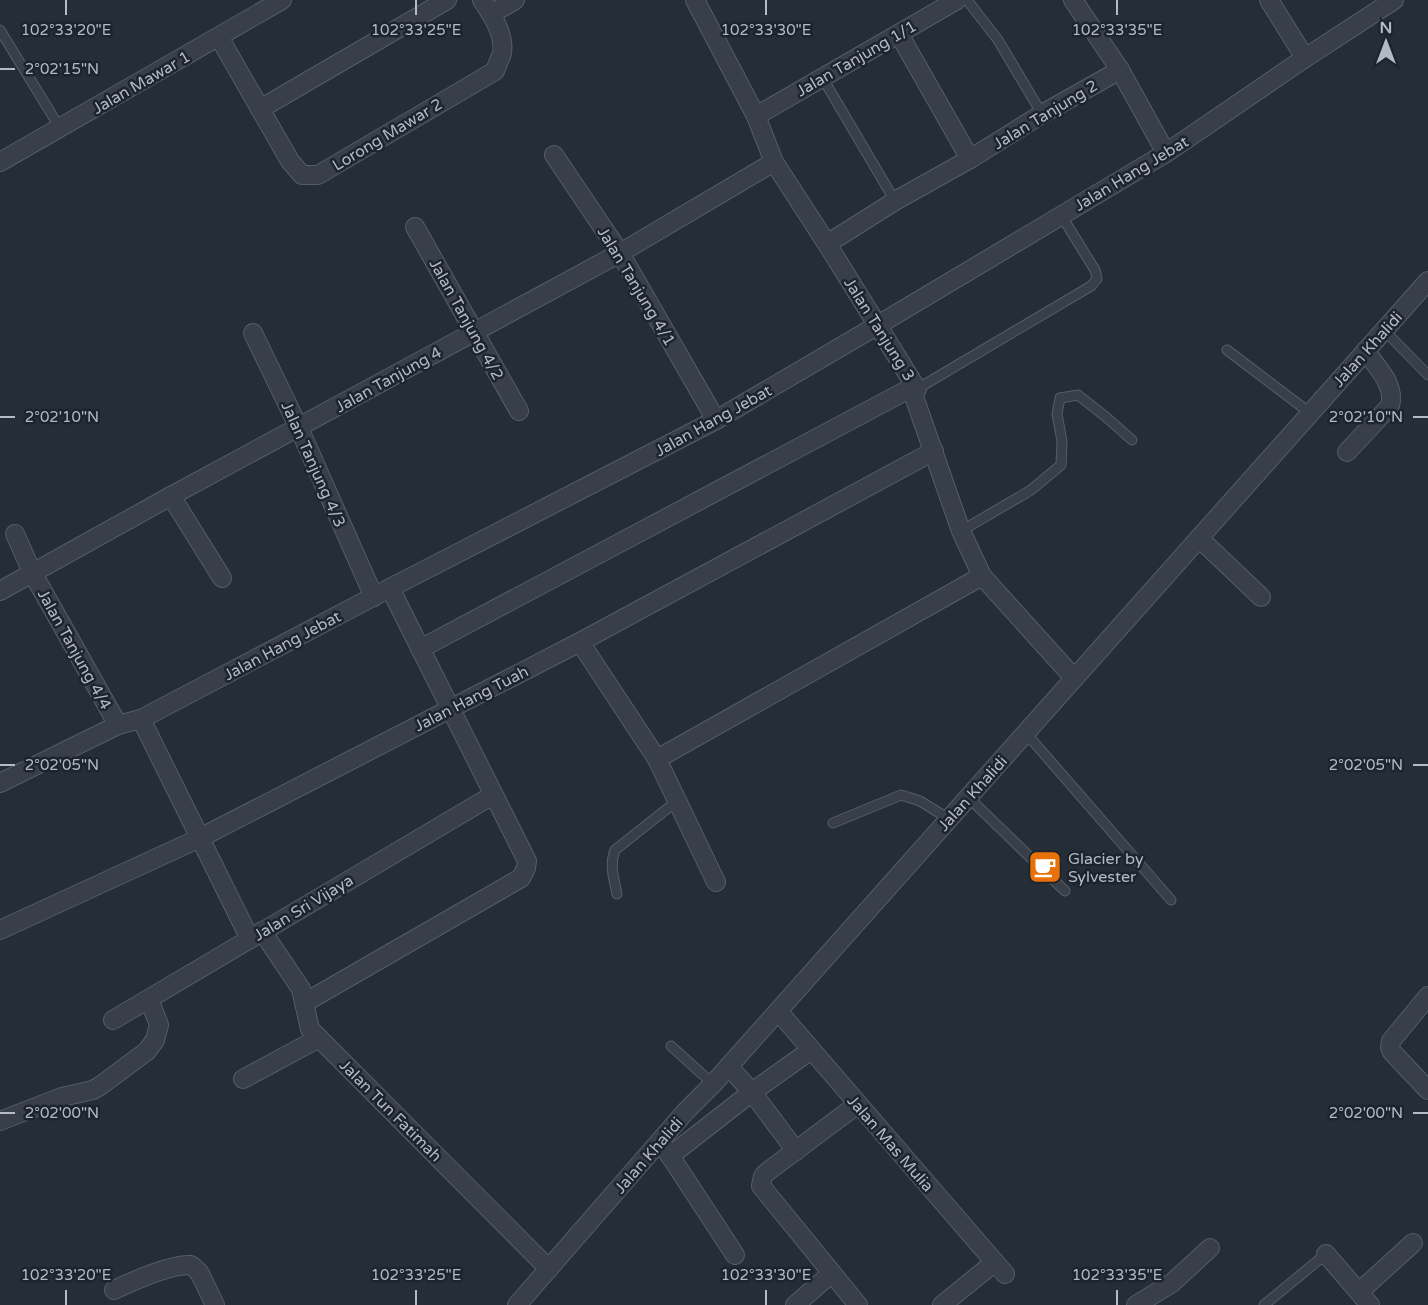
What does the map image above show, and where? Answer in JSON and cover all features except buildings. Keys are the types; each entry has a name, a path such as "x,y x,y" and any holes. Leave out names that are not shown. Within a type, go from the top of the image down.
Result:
{"street":[{"name":"Jalan Mawar 1","path":"0,162 282,0"},
{"path":"260,109 447,0"},
{"name":"Lorong Mawar 2","path":"219,37 290,161 302,175 318,175 495,71 502,52 501,34 487,7 515,0"},
{"name":"Jalan Tanjung 3","path":"695,0 756,116 774,162 878,325 914,388 961,531 982,576 1074,678"},
{"name":"Jalan Tanjung 1/1","path":"756,116 957,0"},
{"path":"1073,0 1120,70 1166,153"},
{"path":"1269,0 1305,58"},
{"name":"Jalan Hang Jebat","path":"0,783 118,725 141,719 716,420 1166,153 1394,0"},
{"path":"899,34 970,159"},
{"name":"Jalan Tanjung 2","path":"827,244 895,201 1120,70"},
{"name":"Jalan Tanjung 4/1","path":"554,155 620,253 716,420"},
{"name":"Jalan Tanjung 4","path":"0,591 620,253 774,162"},
{"name":"Jalan Tanjung 4/2","path":"415,226 519,411"},
{"name":"Jalan Khalidi","path":"526,1301 549,1269 665,1149 686,1111 713,1084 969,798 1025,732 1428,281"},
{"name":"Jalan Tanjung 4/3","path":"253,333 382,593 420,650 526,861 526,868 521,878 304,1003"},
{"path":"1347,452 1390,406 1392,399 1390,384 1365,351"},
{"path":"420,650 914,388"},
{"name":"Jalan Hang Tuah","path":"0,930 200,838 580,642 934,451"},
{"path":"171,496 222,578"},
{"name":"Jalan Tanjung 4/4","path":"15,534 32,572 118,725"},
{"path":"1199,538 1261,597"},
{"path":"657,759 982,576"},
{"path":"580,642 657,759 716,882"},
{"name":"Jalan Tun Fatimah","path":"141,719 200,838 256,935 301,989 310,1029 549,1269"},
{"name":"Jalan Sri Vijaya","path":"113,1020 494,795"},
{"path":"1428,996 1391,1041 1390,1047 1392,1052 1428,1090"},
{"path":"0,1121 62,1097 93,1090 147,1050 155,1040 159,1025 149,999"},
{"name":"Jalan Mas Mulia","path":"778,1011 1000,1268 942,1305"},
{"path":"243,1079 319,1038"},
{"path":"735,1255 665,1149 702,1131 810,1050"},
{"path":"729,1066 752,1092 796,1151"},
{"path":"858,1104 763,1176 761,1186 858,1305"},
{"path":"686,1111 702,1131"},
{"path":"1326,1254 1364,1299 1413,1243"},
{"path":"1136,1305 1172,1283 1210,1248"},
{"path":"114,1290 142,1277 191,1265 199,1272 215,1305"},
{"path":"795,1305 832,1273"}],"lane":[{"path":"967,0 998,40 1042,114"},
{"path":"0,30 60,128"},
{"path":"822,77 895,201"},
{"path":"914,388 1091,286 1097,279 1095,270 1061,215"},
{"path":"1384,330 1428,375"},
{"path":"1227,350 1310,413"},
{"path":"961,531 1031,489 1061,465 1062,441 1057,414 1060,398 1078,394 1132,440"},
{"path":"1025,732 1171,900"},
{"path":"833,823 901,795 920,801 949,819"},
{"path":"969,798 1065,891"},
{"path":"617,894 611,868 615,850 677,801"},
{"path":"671,1046 713,1084"},
{"path":"1264,1305 1326,1254"}],"place":[{"name":"Glacier by Sylvester","path":"1045,867"}]}
